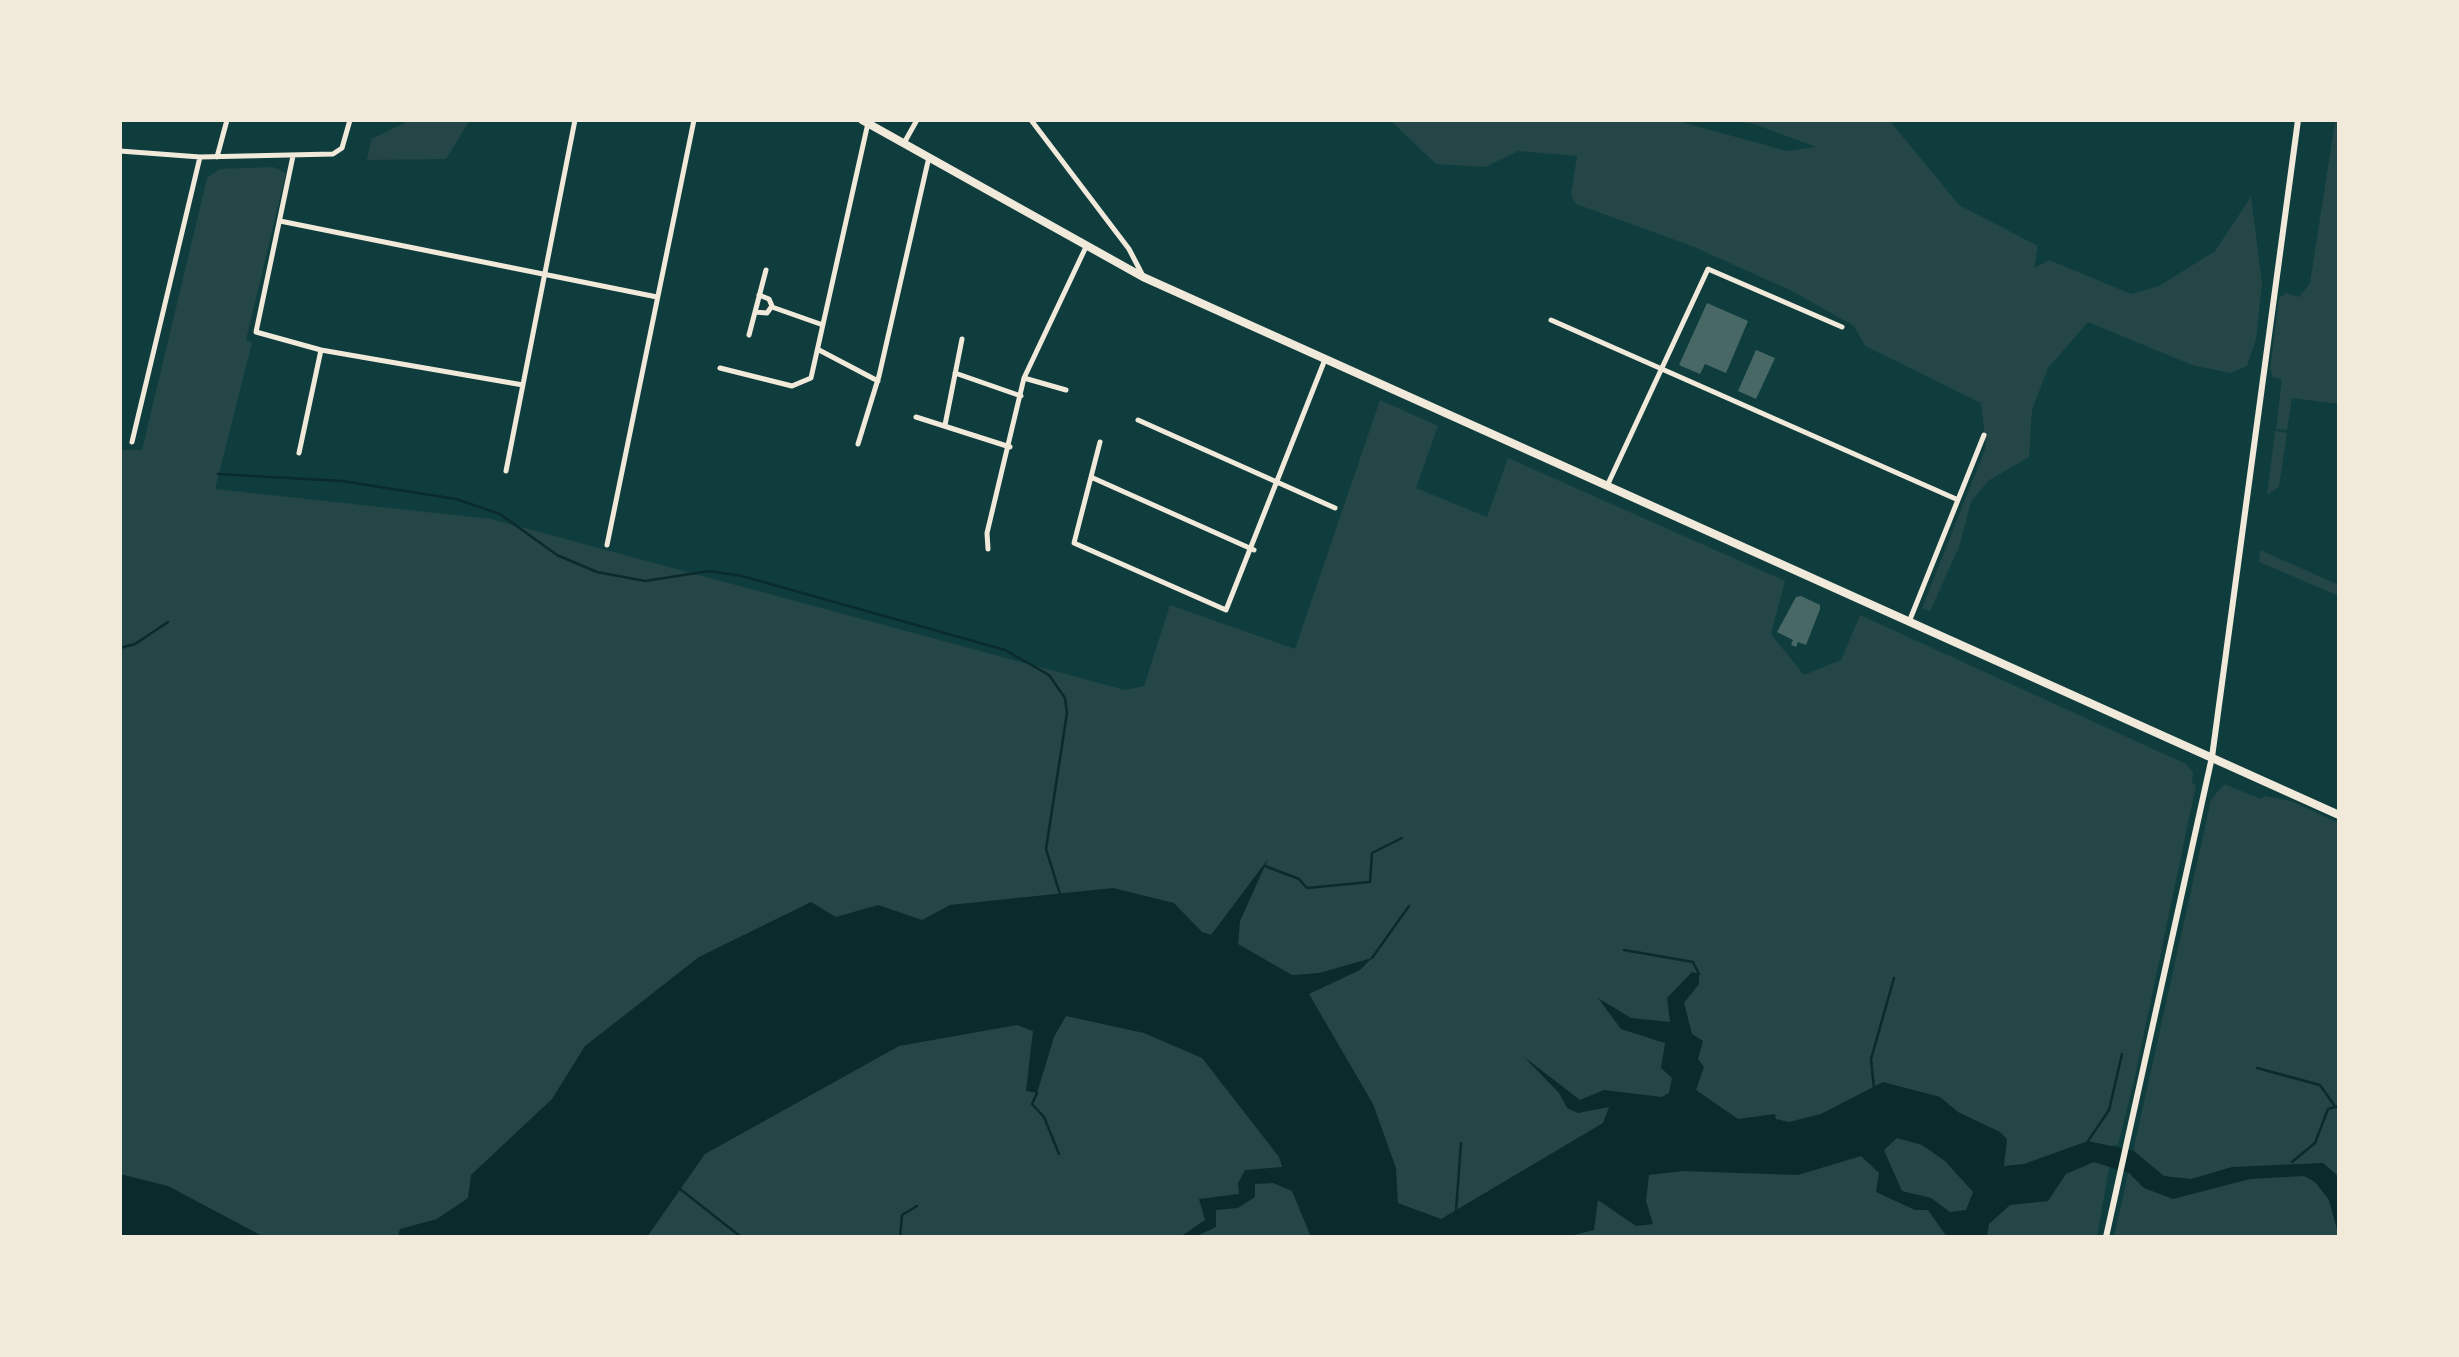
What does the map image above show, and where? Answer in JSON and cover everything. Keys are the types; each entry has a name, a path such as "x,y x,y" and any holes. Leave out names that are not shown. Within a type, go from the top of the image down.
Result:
{"main road":[{"path":"865,122 1144,278 1606,489 2339,814"}],"street":[{"path":"218,157 228,120"},
{"path":"120,152 200,158 339,152 350,120"},
{"path":"506,471 576,120"},
{"path":"608,545 694,120"},
{"path":"904,143 917,120"},
{"path":"1031,120 1128,249 1144,278"},
{"path":"2106,1237 2212,757 2298,120"},
{"path":"720,368 799,385 815,371 865,122"},
{"path":"294,156 256,332 321,350 522,386"},
{"path":"858,444 878,381 929,156"},
{"path":"132,442 200,158"},
{"path":"280,221 658,297"},
{"path":"988,549 988,532 1024,378 1086,249"},
{"path":"1606,489 1708,269 1842,327"},
{"path":"749,335 766,270"},
{"path":"759,295 771,300 772,308"},
{"path":"772,308 823,325"},
{"path":"755,312 764,314 772,308"},
{"path":"1550,320 1956,499"},
{"path":"945,425 962,339"},
{"path":"299,453 321,350"},
{"path":"818,350 878,381"},
{"path":"1100,442 1074,543 1226,610 1254,550 1324,362"},
{"path":"955,373 1022,396"},
{"path":"1024,378 1066,390"},
{"path":"916,417 1010,447"},
{"path":"1138,420 1335,508"},
{"path":"1908,623 1984,434"},
{"path":"1093,478 1254,550"}],"shaded area":[{"path":"411,120 470,120 446,159 367,160 371,139"},
{"path":"1390,120 1674,120 1787,151 1816,147 1754,124 1731,120 1889,120 1959,205 2038,246 2034,268 2049,260 2131,294 2159,286 2215,251 2251,197 2262,283 2256,339 2247,366 2230,373 2192,365 2088,322 2048,368 2032,410 2029,457 1988,481 1971,502 1959,547 1930,611 1922,608 1986,447 1981,403 1865,346 1854,326 1794,292 1692,246 1576,204 1571,194 1577,156 1518,151 1485,167 1436,164"},
{"path":"2335,122 2339,123 2339,404 2292,398 2287,430 2276,429 2282,380 2273,377 2270,369 2279,298 2286,293 2299,297 2310,283"},
{"path":"273,167 286,173 246,340 252,343 215,489 491,519 1125,690 1144,686 1170,605 1295,649 1380,400 1438,426 1416,488 1487,517 1508,458 1785,581 1771,634 1804,675 1841,660 1860,615 2186,764 2196,785 2134,1081 2118,1145 2113,1145 2097,1237 120,1237 120,450 142,450 207,178 220,169"},
{"path":"2275,431 2287,433 2279,487 2267,495"},
{"path":"2260,550 2339,585 2339,596 2259,562"},
{"path":"2224,784 2261,799 2264,796 2291,801 2339,823 2339,1237 2114,1237 2211,800"},
{"path":"1268,859 1240,921 1238,944 1292,975 1319,973 1372,958 1360,970 1309,994 1373,1104 1396,1168 1398,1203 1441,1219 1603,1123 1609,1107 1578,1113 1567,1108 1559,1093 1523,1056 1580,1100 1604,1090 1662,1097 1669,1093 1672,1078 1661,1068 1665,1043 1621,1029 1598,998 1631,1018 1670,1022 1667,998 1692,972 1699,974 1699,984 1684,1003 1692,1034 1703,1041 1698,1059 1704,1067 1696,1090 1738,1119 1775,1114 1776,1119 1789,1122 1821,1114 1883,1082 1940,1097 1958,1112 2000,1132 2007,1139 2004,1166 2024,1164 2088,1141 2134,1151 2164,1176 2191,1179 2232,1167 2323,1163 2339,1177 2339,1237 2329,1200 2315,1182 2304,1176 2250,1179 2173,1199 2144,1188 2129,1173 2094,1162 2066,1174 2048,1201 2010,1205 1989,1224 1987,1237 1947,1237 1928,1210 1915,1210 1876,1192 1879,1173 1861,1156 1798,1175 1683,1171 1649,1175 1646,1201 1653,1224 1636,1226 1598,1200 1594,1230 1566,1237 1311,1237 1292,1191 1273,1183 1255,1184 1255,1197 1238,1208 1216,1210 1216,1227 1195,1237 1180,1237 1205,1220 1199,1199 1239,1194 1238,1183 1245,1170 1282,1167 1279,1157 1202,1058 1144,1033 1066,1016 1054,1037 1037,1093 1026,1091 1033,1031 1017,1025 899,1046 705,1154 647,1237 398,1237 400,1229 437,1219 468,1198 471,1175 552,1099 585,1046 699,957 811,902 836,917 878,905 922,920 950,905 1113,888 1174,903 1202,932 1211,935","holes":["1897,1138 1922,1145 1945,1161 1973,1192 1966,1210 1950,1212 1931,1198 1902,1191 1884,1150"]},
{"path":"120,1174 168,1186 264,1237 120,1237"}],"building":[{"path":"1707,303 1748,321 1726,373 1705,364 1700,374 1679,365"},
{"path":"1756,350 1775,358 1756,399 1738,391"},
{"path":"1796,597 1820,605 1820,609 1806,645 1798,642 1796,647 1791,645 1793,640 1777,632"}],"waterway":[{"path":"218,474 342,481 456,499 500,514 557,555 597,572 645,581 709,571 742,576 1005,650 1049,675 1065,698 1067,713 1046,849 1060,894"},
{"path":"120,648 135,644 168,622"},
{"path":"1265,866 1299,879 1307,888 1370,882 1372,853 1402,838"},
{"path":"1372,958 1409,906"},
{"path":"1624,950 1693,962 1699,974"},
{"path":"1874,1089 1871,1059 1894,978"},
{"path":"2088,1141 2109,1110 2122,1054"},
{"path":"2257,1068 2320,1085 2334,1105"},
{"path":"1037,1093 1032,1104 1044,1117 1059,1154"},
{"path":"2292,1162 2315,1143 2328,1109 2339,1106"},
{"path":"1456,1211 1461,1143"},
{"path":"680,1189 741,1237"},
{"path":"900,1237 902,1215 917,1206"}]}
